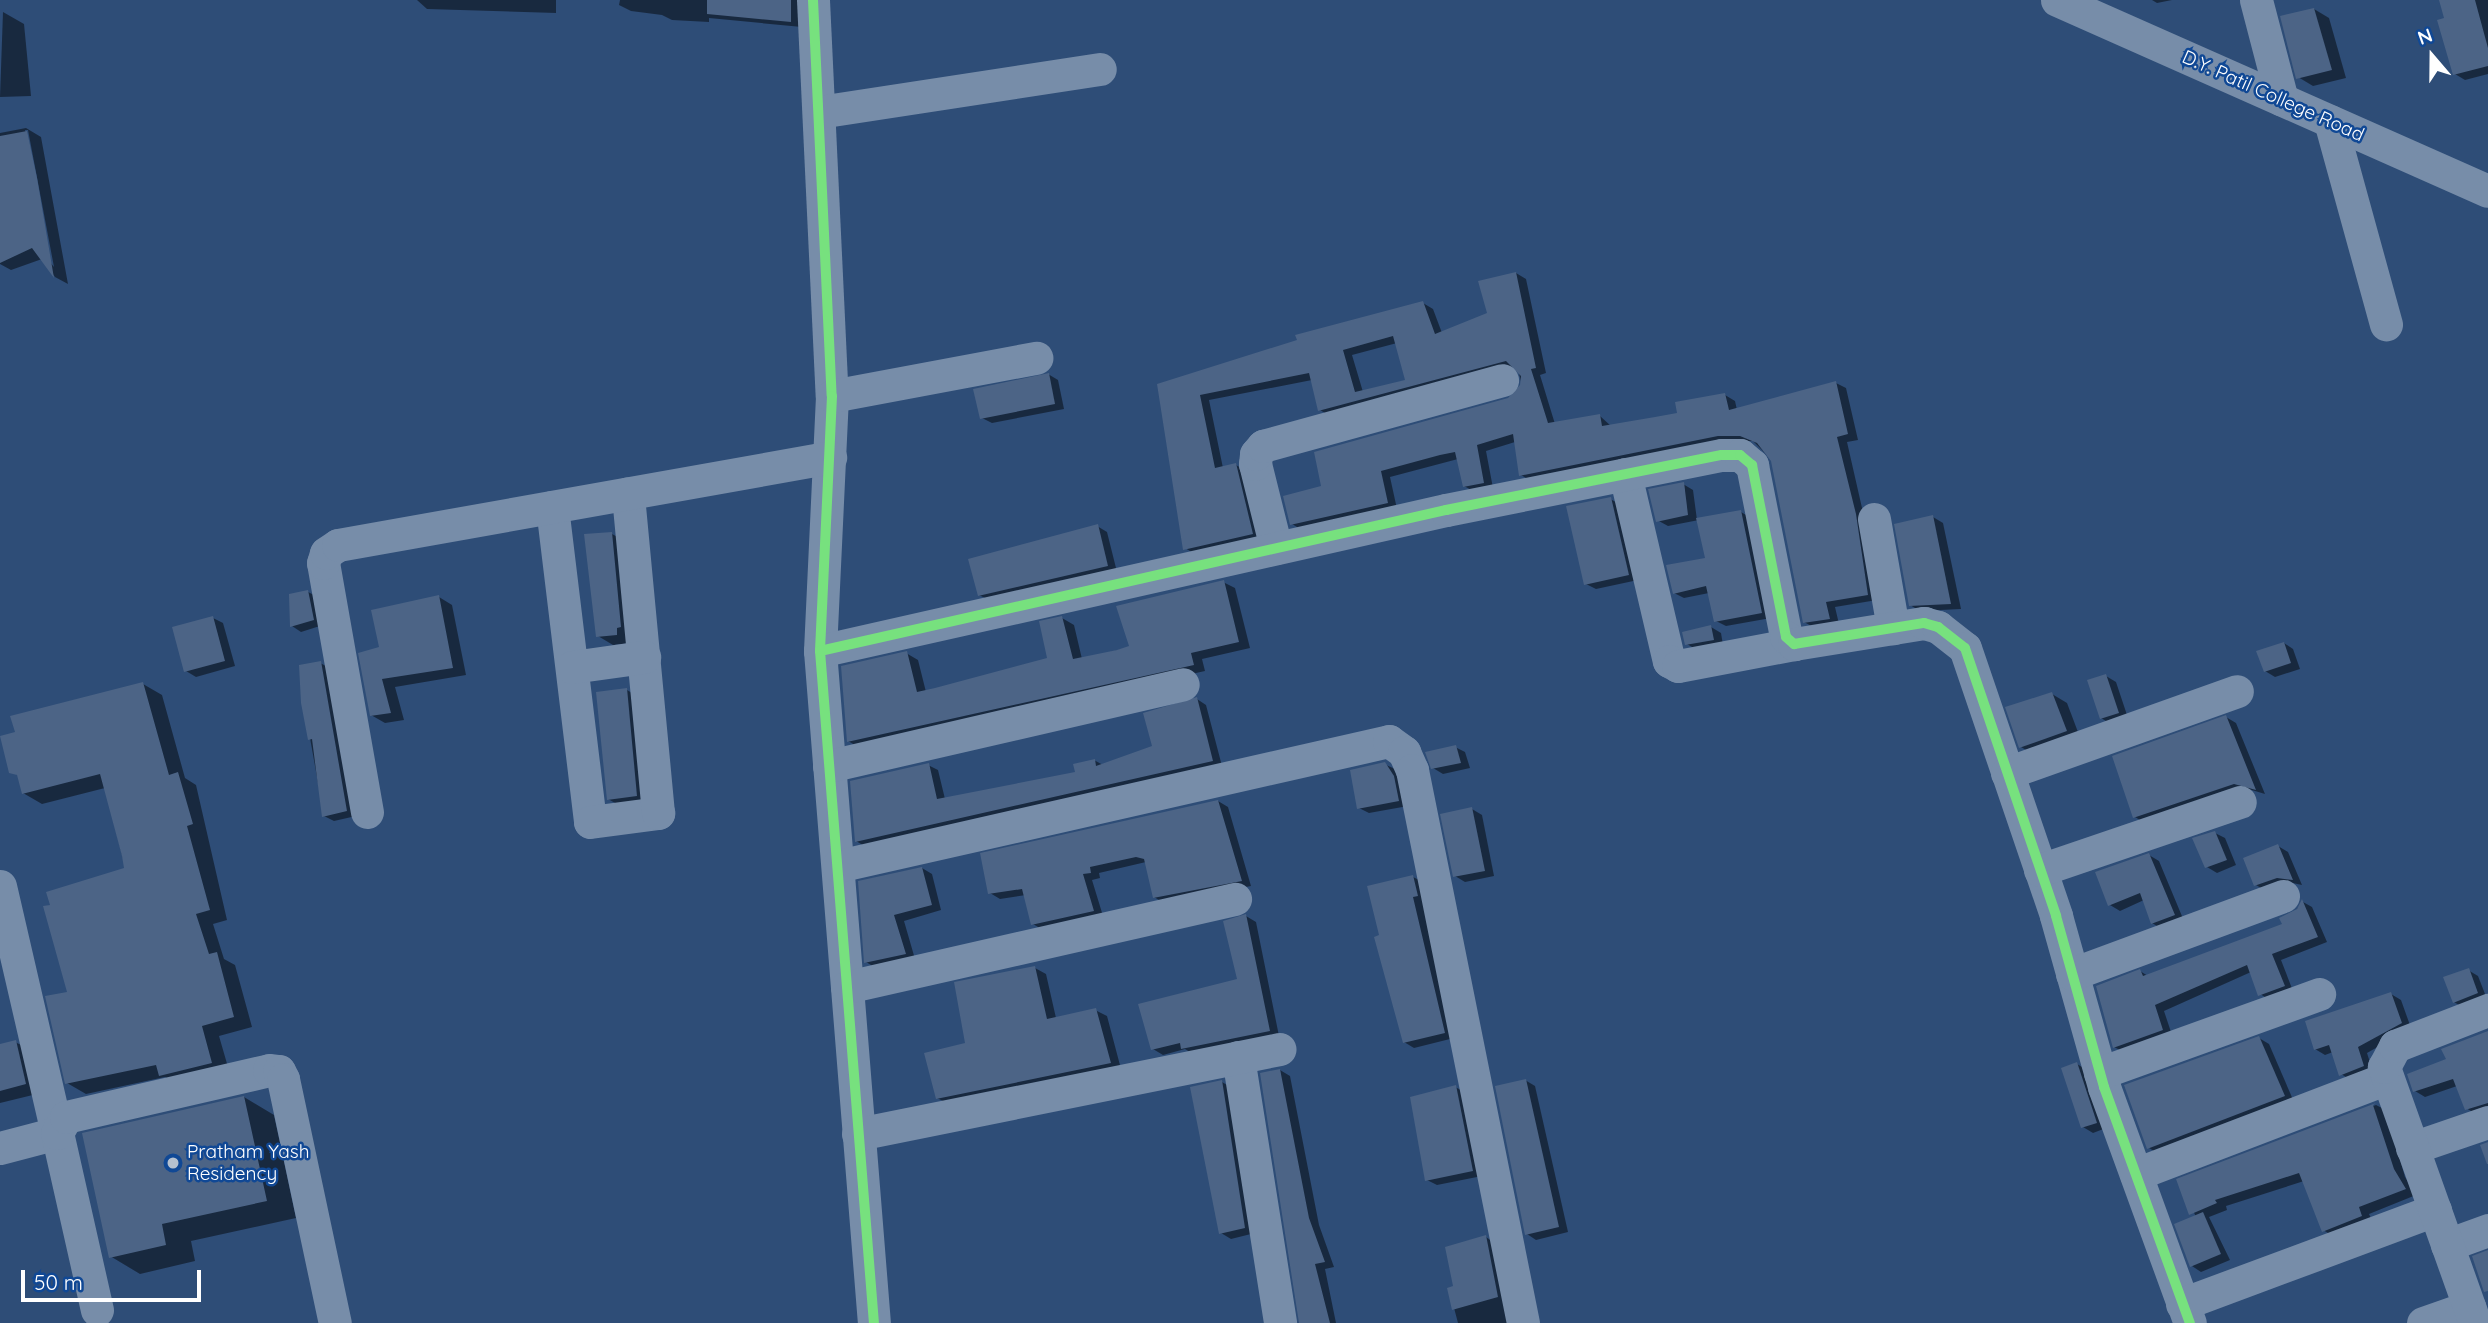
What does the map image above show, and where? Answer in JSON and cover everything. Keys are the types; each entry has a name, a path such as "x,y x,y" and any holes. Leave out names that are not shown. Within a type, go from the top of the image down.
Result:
{"street":[{"path":"814,0 832,396 820,651 874,1323"},
{"name":"D.Y. Patil College Road","path":"2057,0 2488,191"},
{"path":"2256,0 2282,100"},
{"path":"819,112 1100,69"},
{"path":"2330,121 2386,324"},
{"path":"832,396 1036,358"},
{"path":"1276,548 1255,464 1256,454 1263,446 1502,380"},
{"path":"820,651 1276,548 1721,454 1740,455 1752,465 1781,625 1794,644"},
{"path":"367,812 323,563 326,554 338,545 830,457"},
{"path":"1625,474 1669,662 1678,666 1924,623 1938,627 1965,648 2040,870 2100,1073 2186,1314 2435,1210"},
{"path":"552,507 590,822 658,813 628,493"},
{"path":"1874,519 1893,628"},
{"path":"572,667 644,657"},
{"path":"829,766 1183,684"},
{"path":"2007,773 2236,691"},
{"path":"838,866 1390,741 1404,752 1412,770 1523,1323"},
{"path":"2040,870 2240,802"},
{"path":"0,886 97,1310"},
{"path":"2072,974 2283,896"},
{"path":"847,987 1235,899"},
{"path":"2100,1073 2319,994"},
{"path":"2423,1323 2472,1315 2387,1078 2387,1055 2395,1046 2488,1010"},
{"path":"858,1134 1280,1049"},
{"path":"1238,1057 1280,1323"},
{"path":"0,1148 57,1133 66,1117 279,1071 335,1323"},
{"path":"2136,1174 2387,1078"},
{"path":"2412,1148 2488,1122"},
{"path":"2447,1245 2488,1230"}],"building":[{"path":"707,0 791,0 791,22 707,14"},
{"path":"2439,0 2475,0 2488,48 2488,66 2453,75 2437,20 2444,18"},
{"path":"2314,8 2332,70 2296,79 2280,16"},
{"path":"27,131 54,278 32,248 0,263 0,136"},
{"path":"1516,272 1536,368 1531,369 1548,423 1600,414 1602,426 1677,413 1675,402 1725,393 1729,410 1836,381 1848,434 1837,437 1856,514 1868,595 1826,602 1830,619 1803,623 1771,461 1757,443 1740,436 1718,436 1519,476 1513,434 1477,445 1484,483 1463,487 1455,452 1440,455 1381,471 1388,503 1290,525 1283,496 1321,486 1314,452 1508,398 1520,385 1521,376 1506,361 1318,411 1309,373 1200,395 1215,468 1236,463 1253,534 1183,550 1157,384 1297,340 1295,335 1423,301 1435,334 1487,313 1478,281","holes":["1393,336 1405,380 1355,392 1343,350"]},
{"path":"1049,373 1055,404 980,419 973,389"},
{"path":"1684,482 1688,515 1656,522 1648,489"},
{"path":"1611,497 1629,575 1584,585 1566,506"},
{"path":"1741,510 1762,613 1714,622 1706,586 1673,594 1666,565 1705,558 1696,518"},
{"path":"1933,515 1951,604 1909,606 1894,524"},
{"path":"1098,524 1108,566 978,596 968,559"},
{"path":"612,532 621,627 617,628 617,635 596,637 584,534"},
{"path":"1224,580 1239,642 1191,653 1194,665 847,742 841,666 907,651 917,692 935,688 1047,658 1039,621 1062,616 1073,659 1117,650 1129,646 1116,606"},
{"path":"308,590 314,620 290,627 289,594"},
{"path":"439,595 453,668 382,679 391,713 370,716 358,653 379,647 371,610"},
{"path":"213,616 225,661 184,672 172,627"},
{"path":"1711,625 1714,640 1685,645 1682,632"},
{"path":"2284,642 2291,663 2264,672 2256,651"},
{"path":"321,661 347,811 322,817 312,739 308,740 301,703 299,665"},
{"path":"2106,674 2119,713 2100,719 2087,680"},
{"path":"143,682 169,775 178,772 193,824 187,826 210,910 196,914 209,954 217,952 234,1017 202,1026 212,1063 159,1076 156,1065 65,1084 45,996 67,992 43,906 50,905 46,892 124,868 122,856 100,774 22,794 17,775 9,773 0,736 15,732 10,716"},
{"path":"627,688 637,796 607,800 596,692"},
{"path":"2052,692 2067,731 2019,748 2005,707"},
{"path":"1197,697 1213,761 855,842 850,781 929,763 937,799 1075,772 1073,764 1095,759 1096,766 1152,746 1143,713"},
{"path":"2226,715 2256,790 2234,784 2133,818 2112,756"},
{"path":"1456,745 1461,763 1431,769 1425,752"},
{"path":"1385,762 1394,776 1399,801 1357,809 1350,770"},
{"path":"1218,800 1242,881 1153,898 1144,859 1136,857 1090,867 1091,873 1083,874 1094,911 1031,925 1022,889 988,894 980,853"},
{"path":"1472,807 1485,871 1453,877 1440,814"},
{"path":"2215,831 2227,860 2205,868 2192,838"},
{"path":"2278,844 2293,880 2277,878 2254,886 2243,858"},
{"path":"2149,853 2175,915 2151,924 2140,893 2108,906 2095,872"},
{"path":"922,867 932,905 894,915 906,954 864,963 858,881"},
{"path":"1413,875 1418,896 1413,897 1445,1033 1403,1043 1374,937 1379,935 1367,886"},
{"path":"2302,899 2318,937 2272,954 2285,986 2258,996 2247,965 2155,1005 2163,1030 2113,1048 2096,986 2140,969 2143,976 2282,924 2279,918 2297,909"},
{"path":"1246,914 1270,1031 1181,1049 1180,1043 1151,1050 1138,1004 1237,979 1223,921"},
{"path":"1035,966 1047,1019 1096,1008 1111,1063 936,1099 924,1053 965,1043 954,982"},
{"path":"2469,968 2478,993 2453,1003 2443,977"},
{"path":"2391,992 2402,1023 2358,1047 2364,1066 2339,1076 2329,1045 2314,1050 2305,1021"},
{"path":"2488,1031 2488,1103 2465,1110 2453,1079 2413,1092 2407,1074 2446,1059 2441,1049"},
{"path":"2259,1036 2285,1096 2147,1149 2124,1085"},
{"path":"16,1040 26,1084 0,1091 0,1044"},
{"path":"2077,1062 2097,1123 2081,1128 2061,1068"},
{"path":"1280,1069 1309,1218 1325,1262 1315,1264 1330,1323 1299,1323 1260,1073"},
{"path":"1526,1079 1559,1227 1525,1235 1495,1086"},
{"path":"1222,1080 1245,1228 1219,1234 1190,1087"},
{"path":"1456,1085 1473,1171 1425,1181 1410,1097"},
{"name":"Pratham Yash Residency","path":"244,1096 267,1201 162,1224 166,1245 109,1258 82,1133"},
{"path":"2376,1103 2373,1105 2394,1169 2406,1189 2359,1207 2362,1216 2322,1232 2299,1173 2215,1200 2217,1203 2189,1215 2176,1179"},
{"path":"2488,1142 2488,1164 2487,1164 2480,1145"},
{"path":"2203,1212 2221,1254 2190,1267 2174,1224"},
{"path":"1486,1235 1498,1297 1452,1310 1447,1288 1453,1286 1445,1247"},
{"path":"2488,1250 2488,1291 2484,1292 2472,1256"}],"cycle path":[{"path":"813,0 832,396 820,651 874,1323"},
{"path":"820,651 1446,510 1722,455 1740,455 1752,465 1786,637 1794,644 1924,623 1938,627 1965,648 2056,916 2104,1087 2190,1323"}],"place":[{"name":"Pratham Yash Residency","path":"173,1163"}]}
